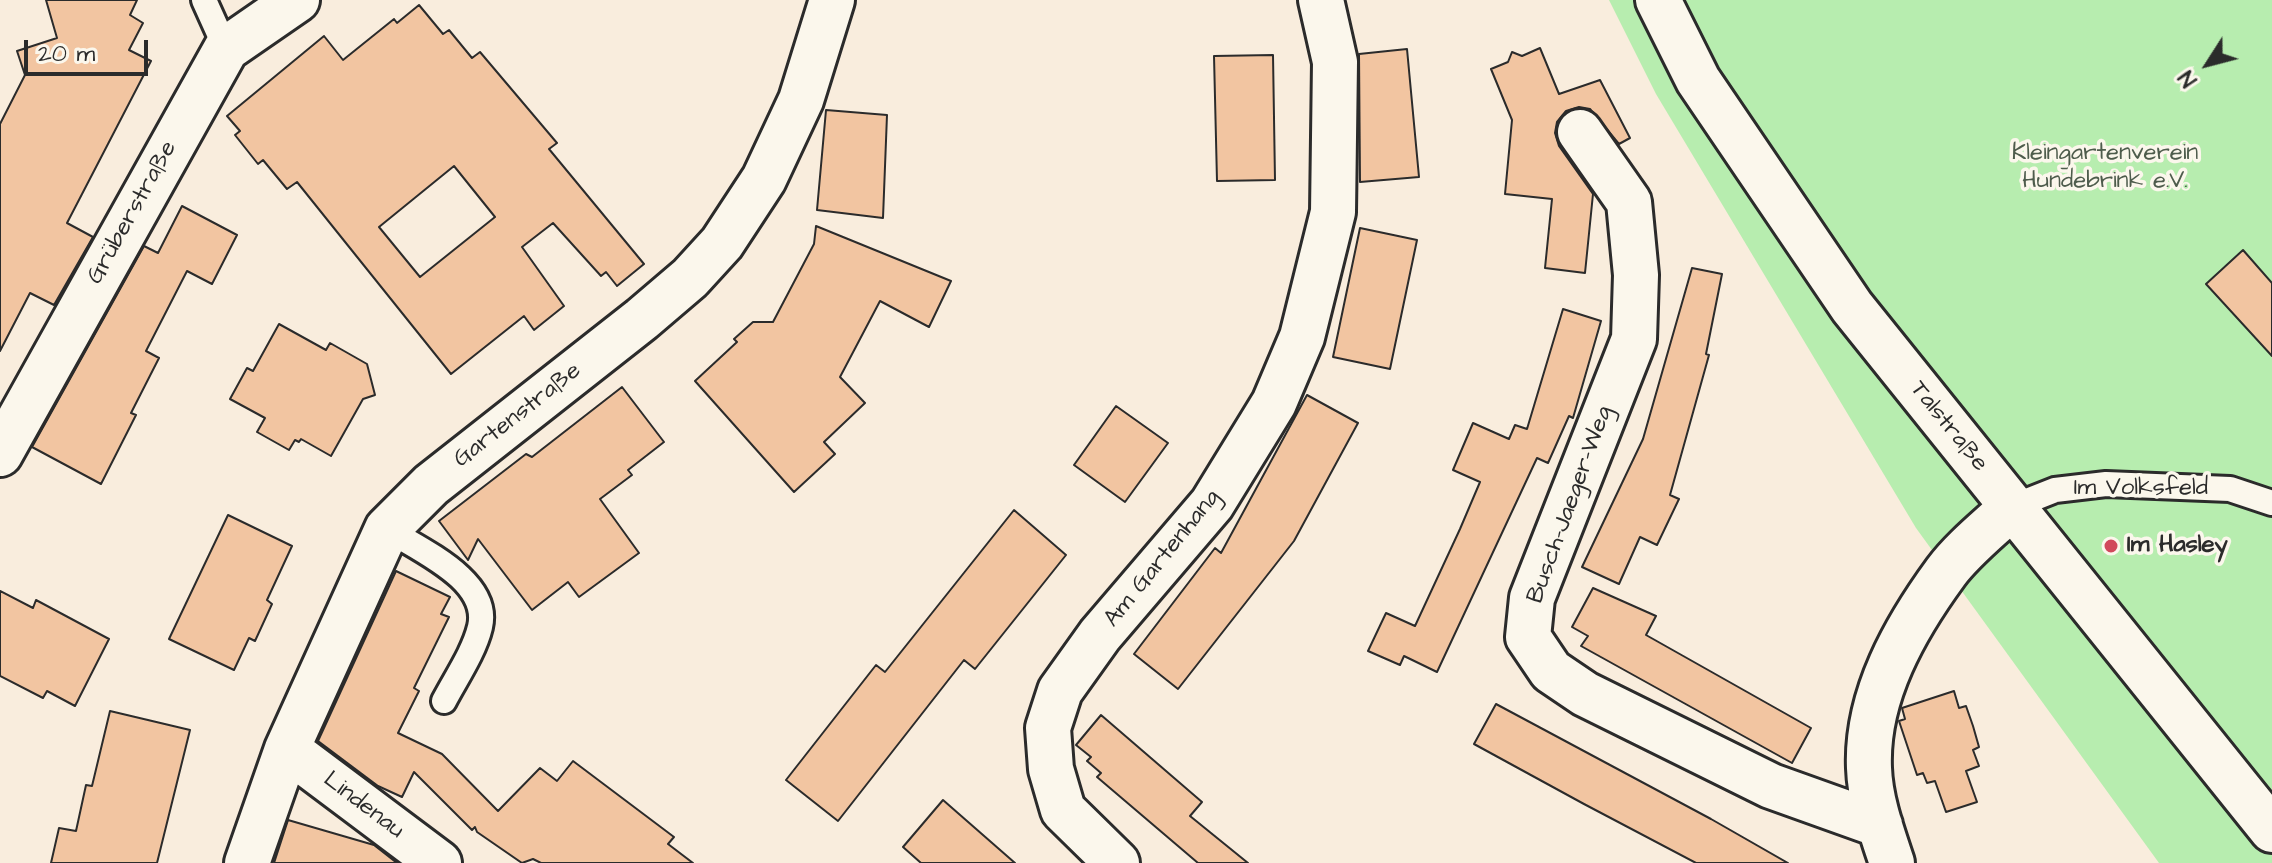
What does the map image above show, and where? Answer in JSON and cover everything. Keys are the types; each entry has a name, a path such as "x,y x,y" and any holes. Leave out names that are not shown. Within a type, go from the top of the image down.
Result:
{"street":[{"name":"Grüberstraße","path":"0,454 226,49 297,0"},
{"name":"Gartenstraße","path":"247,863 287,749 387,529 431,485 654,309 690,278 722,243 764,179 801,100 832,0"},
{"name":"Am Gartenhang","path":"1117,863 1063,810 1051,769 1048,728 1060,691 1100,635 1212,504 1274,403 1302,337 1333,212 1335,62 1321,0"},
{"name":"Talstraße","path":"1658,0 1698,80 1852,307 2272,830"},
{"name":"Busch-Jaeger-Weg","path":"1580,132 1629,202 1636,275 1634,339 1532,598 1528,637 1551,671 1585,694 1886,844"},
{"path":"1886,844 1869,769 1873,714 1896,651 1948,570 2012,507"},
{"name":"Lindenau","path":"287,749 439,863"}],"lane":[{"path":"204,0 226,49"},
{"name":"Im Volksfeld","path":"2012,507 2055,490 2106,484 2230,489 2272,503"},
{"path":"387,529 458,576 475,593 482,612 479,630 444,701"}],"green space":[{"name":"Kleingartenverein Hundebrink e.V.","path":"1609,0 2272,0 2272,863 2159,863 1916,528 1656,94"}],"building":[{"path":"46,0 137,0 130,15 143,23 129,50 151,61 67,223 93,237 54,305 30,293 0,351 0,124 25,75 17,51 57,38"},
{"path":"419,5 443,34 449,30 472,58 480,52 557,143 549,149 644,264 617,286 606,272 601,276 553,223 522,247 564,306 534,330 524,316 451,374 297,182 287,189 263,160 258,164 235,135 240,131 227,116 324,36 343,60 394,19 397,23","holes":["454,166 495,217 420,277 379,227"]},
{"path":"1540,48 1559,94 1600,80 1630,138 1619,144 1590,109 1579,107 1566,111 1557,122 1555,133 1559,146 1593,194 1585,273 1545,268 1552,199 1505,194 1512,120 1491,69 1508,62 1512,52 1522,56"},
{"path":"1407,49 1419,177 1360,182 1359,54"},
{"path":"1273,55 1275,180 1217,181 1214,56"},
{"path":"826,110 887,115 883,218 817,210"},
{"path":"182,206 237,235 212,284 187,271 146,351 159,358 131,413 136,415 101,484 32,447 144,246 158,253"},
{"path":"816,226 951,281 929,327 880,301 840,377 865,403 824,442 835,454 794,492 695,381 737,342 734,339 753,322 773,322 814,244"},
{"path":"1360,228 1417,240 1390,369 1333,357"},
{"path":"2243,250 2272,283 2272,356 2206,284"},
{"path":"1692,268 1722,274 1706,354 1709,355 1670,495 1679,499 1657,545 1640,537 1619,584 1582,567 1643,439"},
{"path":"1563,309 1601,321 1573,418 1569,416 1548,463 1537,458 1437,672 1404,656 1400,665 1368,651 1386,613 1415,626 1480,482 1453,470 1473,423 1509,439 1515,425 1527,429"},
{"path":"279,324 326,350 330,343 367,364 375,395 363,399 331,456 301,439 299,442 295,440 289,450 257,432 265,418 230,399 247,368 253,371"},
{"path":"622,387 664,442 628,470 632,475 600,499 639,553 579,597 568,582 532,610 478,539 468,560 439,521 526,454 532,457"},
{"path":"1307,395 1358,423 1294,541 1178,689 1134,654 1215,548 1221,553"},
{"path":"1116,406 1168,443 1125,502 1074,465"},
{"path":"1014,510 1066,555 975,669 964,660 838,821 786,780 876,665 885,672"},
{"path":"228,515 292,546 267,600 272,604 255,641 249,638 234,670 169,639"},
{"path":"396,571 450,597 441,614 449,617 414,688 419,691 398,733 442,754 498,811 540,768 557,781 573,761 674,837 668,844 693,863 541,863 533,859 522,863 477,832 475,827 472,830 414,772 402,797 378,786 318,741"},
{"path":"1593,588 1656,616 1646,635 1811,728 1792,763 1581,646 1588,636 1572,627"},
{"path":"0,591 33,608 36,600 109,639 75,706 47,691 43,698 0,676"},
{"path":"1954,691 1959,708 1966,706 1979,747 1973,750 1979,766 1966,771 1977,802 1946,812 1935,781 1927,783 1923,773 1917,775 1899,721 1905,719 1902,708"},
{"path":"1496,704 1788,863 1696,863 1584,804 1474,744"},
{"path":"110,711 190,730 157,863 51,863 59,828 76,831 86,785 92,786"},
{"path":"1101,715 1202,802 1190,816 1248,863 1198,863 1097,777 1101,773 1087,761 1091,757 1076,745"},
{"path":"943,800 1015,863 921,863 903,847"},
{"path":"288,820 374,845 397,863 274,863"}],"place":[{"name":"Im Hasley","path":"2111,546"}]}
